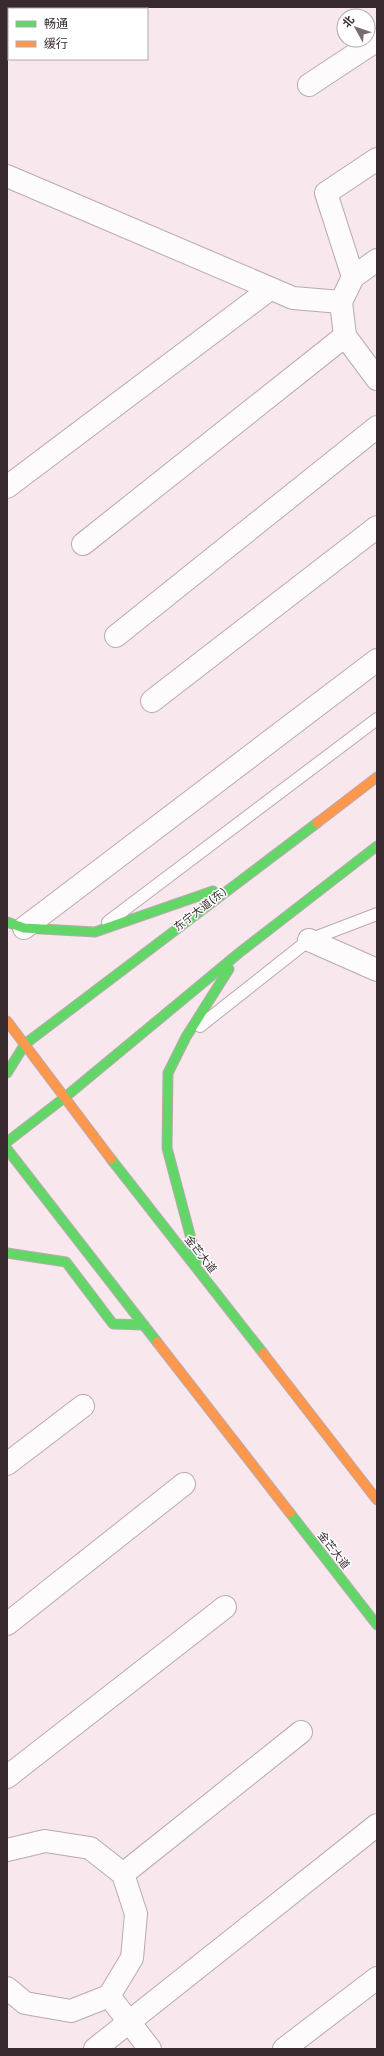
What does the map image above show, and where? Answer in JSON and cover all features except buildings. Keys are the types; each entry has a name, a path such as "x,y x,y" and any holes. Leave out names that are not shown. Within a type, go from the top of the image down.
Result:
{"main road":[{"name":"东宁大道(东)","path":"25,1044 238,880 377,777"},
{"path":"7,1142 64,1098 239,953 377,846"},
{"path":"15,925 95,932 174,906 238,880"},
{"path":"200,1272 167,1148 168,1072 186,1037 239,953"},
{"name":"金芒大道","path":"7,1021 64,1098 377,1500"},
{"path":"7,1073 25,1044"},
{"name":"金芒大道","path":"7,1149 377,1625"},
{"path":"7,1253 66,1262 113,1324 144,1325"}],"street":[{"path":"309,85 377,40"},
{"path":"353,277 326,193 377,159"},
{"path":"7,176 293,298 341,302"},
{"path":"375,370 345,336 341,302 353,277 377,260"},
{"path":"7,486 270,289"},
{"path":"83,544 345,336"},
{"path":"116,636 377,427"},
{"path":"152,702 377,527"},
{"path":"15,925 377,660"},
{"path":"309,940 377,970"},
{"path":"7,1464 83,1406"},
{"path":"7,1624 184,1484"},
{"path":"7,1777 225,1607"},
{"path":"123,1874 301,1732"},
{"path":"95,2049 377,1825"},
{"path":"7,1850 45,1841 90,1848 123,1874 136,1914 132,1958 109,1996 71,2011 25,2002 7,1988"},
{"path":"284,2049 377,1978"},
{"path":"109,1996 150,2049"}],"lane":[{"path":"95,932 377,719"},
{"path":"186,1037 309,940 377,914"}],"traffic: fast":[{"path":"7,1073 25,1044 317,823"},
{"path":"7,1142 64,1098 239,953 377,846"},
{"path":"7,922 24,928 95,932 213,891"},
{"path":"197,1261 167,1148 168,1073 186,1037 229,969"},
{"path":"7,1149 157,1342"},
{"path":"111,1159 263,1353"},
{"path":"7,1253 66,1262 113,1324 144,1325"},
{"path":"290,1513 377,1625"}],"traffic: slow":[{"path":"317,823 377,777"},
{"path":"7,1021 111,1159"},
{"path":"157,1342 290,1513"},
{"path":"263,1353 377,1500"}]}
